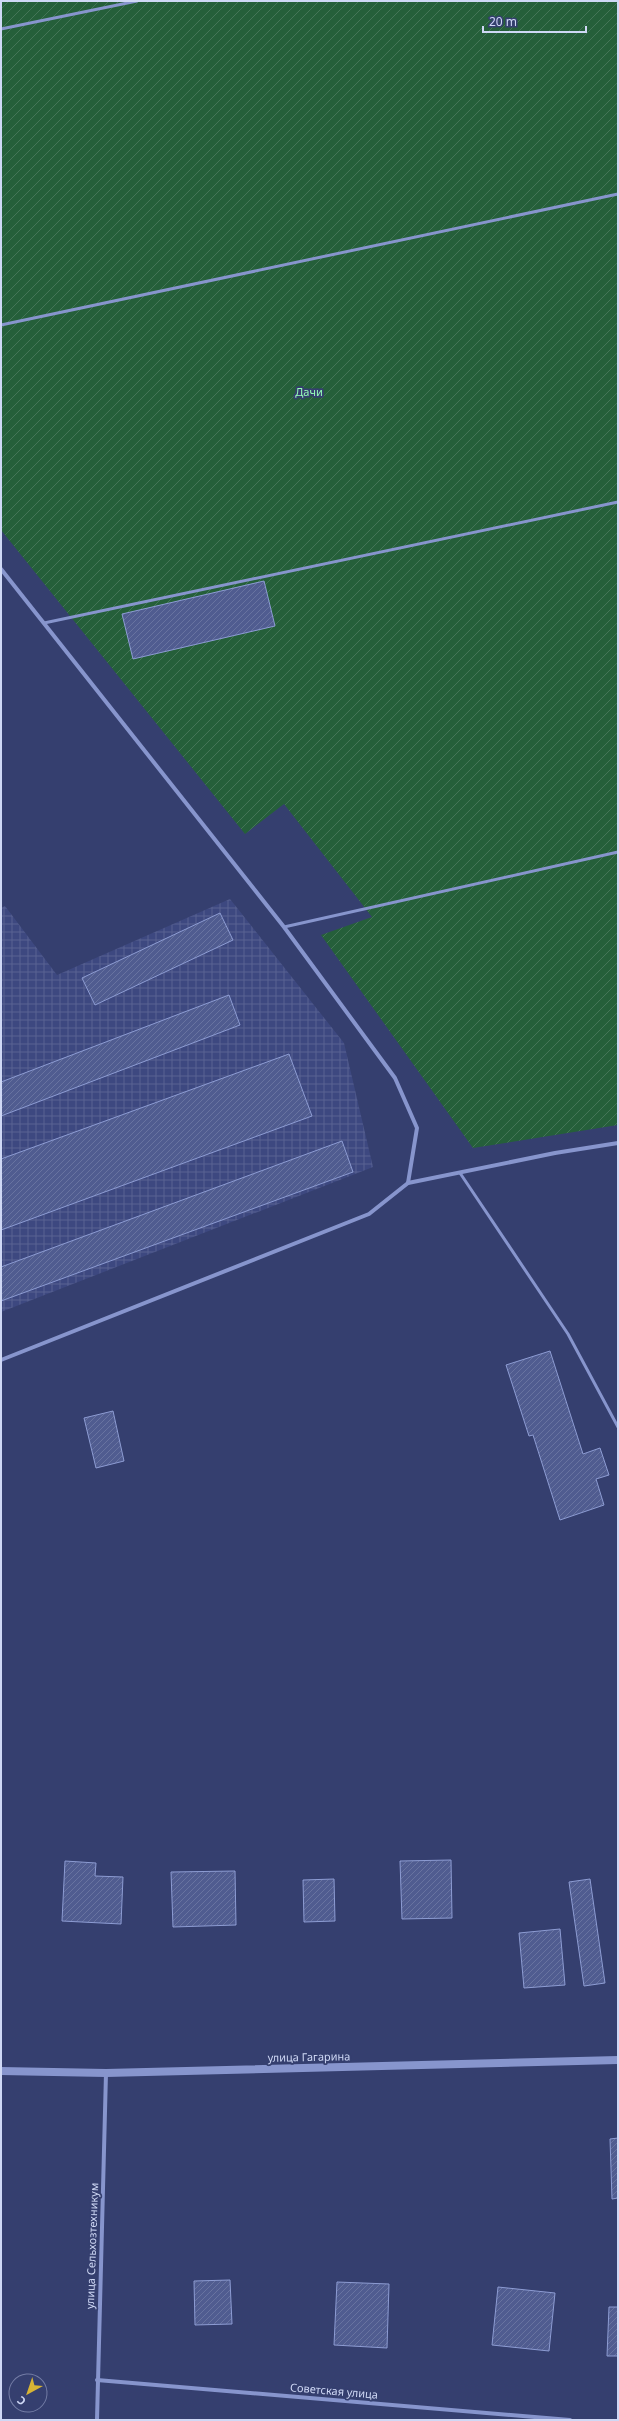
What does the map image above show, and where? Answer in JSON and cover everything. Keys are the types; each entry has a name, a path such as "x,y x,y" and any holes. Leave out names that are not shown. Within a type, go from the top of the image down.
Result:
{"street":[{"path":"1,569 284,927 395,1078 417,1128 408,1183"},
{"path":"1,1360 369,1214 408,1183 555,1153 618,1143"},
{"name":"улица Гагарина","path":"1,2070 106,2073 618,2060"},
{"name":"улица Сельхозтехникум","path":"97,2420 106,2073"},
{"name":"Советская улица","path":"97,2380 570,2420"}],"lane":[{"path":"1,29 137,1"},
{"path":"1,324 618,194"},
{"path":"44,623 618,502"},
{"path":"284,927 618,852"},
{"path":"460,1173 568,1334 618,1427"}],"shaded area":[{"path":"230,899 344,1043 373,1167 1,1312 1,908 5,906 57,975"}],"green space":[{"name":"Дачи","path":"1,1 618,1 618,1125 473,1148 321,935 372,917 284,804 245,834 1,530"}],"building":[{"path":"264,581 275,626 133,659 122,614"},
{"path":"220,913 233,940 95,1005 82,978"},
{"path":"229,995 240,1025 1,1116 1,1082"},
{"path":"289,1054 312,1116 1,1230 1,1159"},
{"path":"342,1141 353,1172 1,1301 1,1267"},
{"path":"550,1351 583,1454 600,1448 609,1475 596,1479 604,1505 560,1520 533,1435 529,1436 506,1365"},
{"path":"113,1411 124,1461 96,1468 84,1418"},
{"path":"451,1860 452,1918 402,1919 400,1861"},
{"path":"65,1861 96,1863 95,1876 123,1877 121,1924 62,1921"},
{"path":"235,1871 236,1925 173,1927 171,1872"},
{"path":"334,1879 335,1921 304,1922 303,1880"},
{"path":"590,1879 605,1983 584,1986 569,1882"},
{"path":"560,1929 565,1985 524,1988 519,1933"},
{"path":"618,2138 618,2198 612,2199 610,2139"},
{"path":"230,2280 232,2324 195,2325 194,2281"},
{"path":"337,2282 389,2284 387,2348 334,2345"},
{"path":"498,2287 555,2293 549,2351 492,2345"},
{"path":"609,2307 618,2307 618,2356 607,2356"}]}
